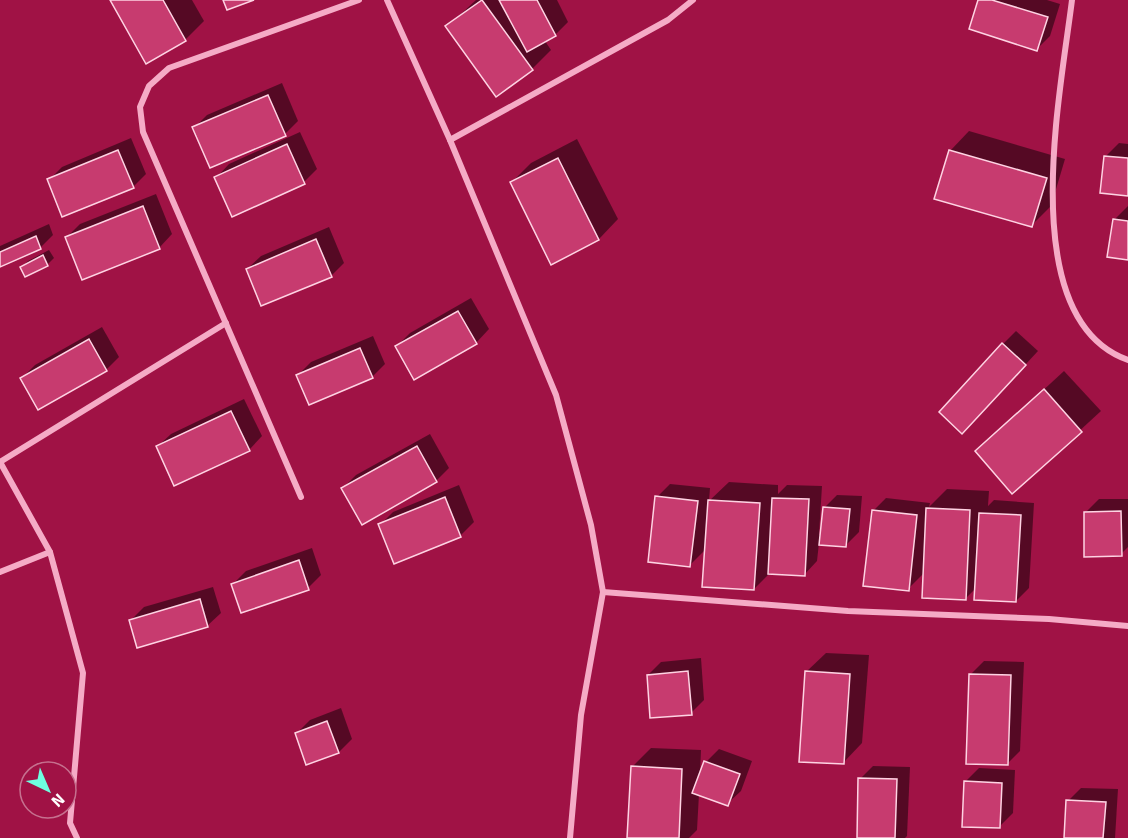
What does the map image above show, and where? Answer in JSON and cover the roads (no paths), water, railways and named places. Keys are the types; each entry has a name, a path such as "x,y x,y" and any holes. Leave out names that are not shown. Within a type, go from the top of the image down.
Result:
{"street":[{"path":"301,497 143,132 140,107 149,86 169,68 359,0"},
{"path":"387,0 450,140 556,394 589,515 603,592 581,715 570,838"},
{"path":"450,140 668,20 693,0"},
{"path":"1072,0 1053,149 1051,184 1058,260 1067,297 1079,321 1101,344 1128,360"},
{"path":"77,838 70,823 83,674 50,552 0,462 226,323"},
{"path":"0,572 50,552"},
{"path":"603,592 848,611 1049,619 1128,626"}]}
